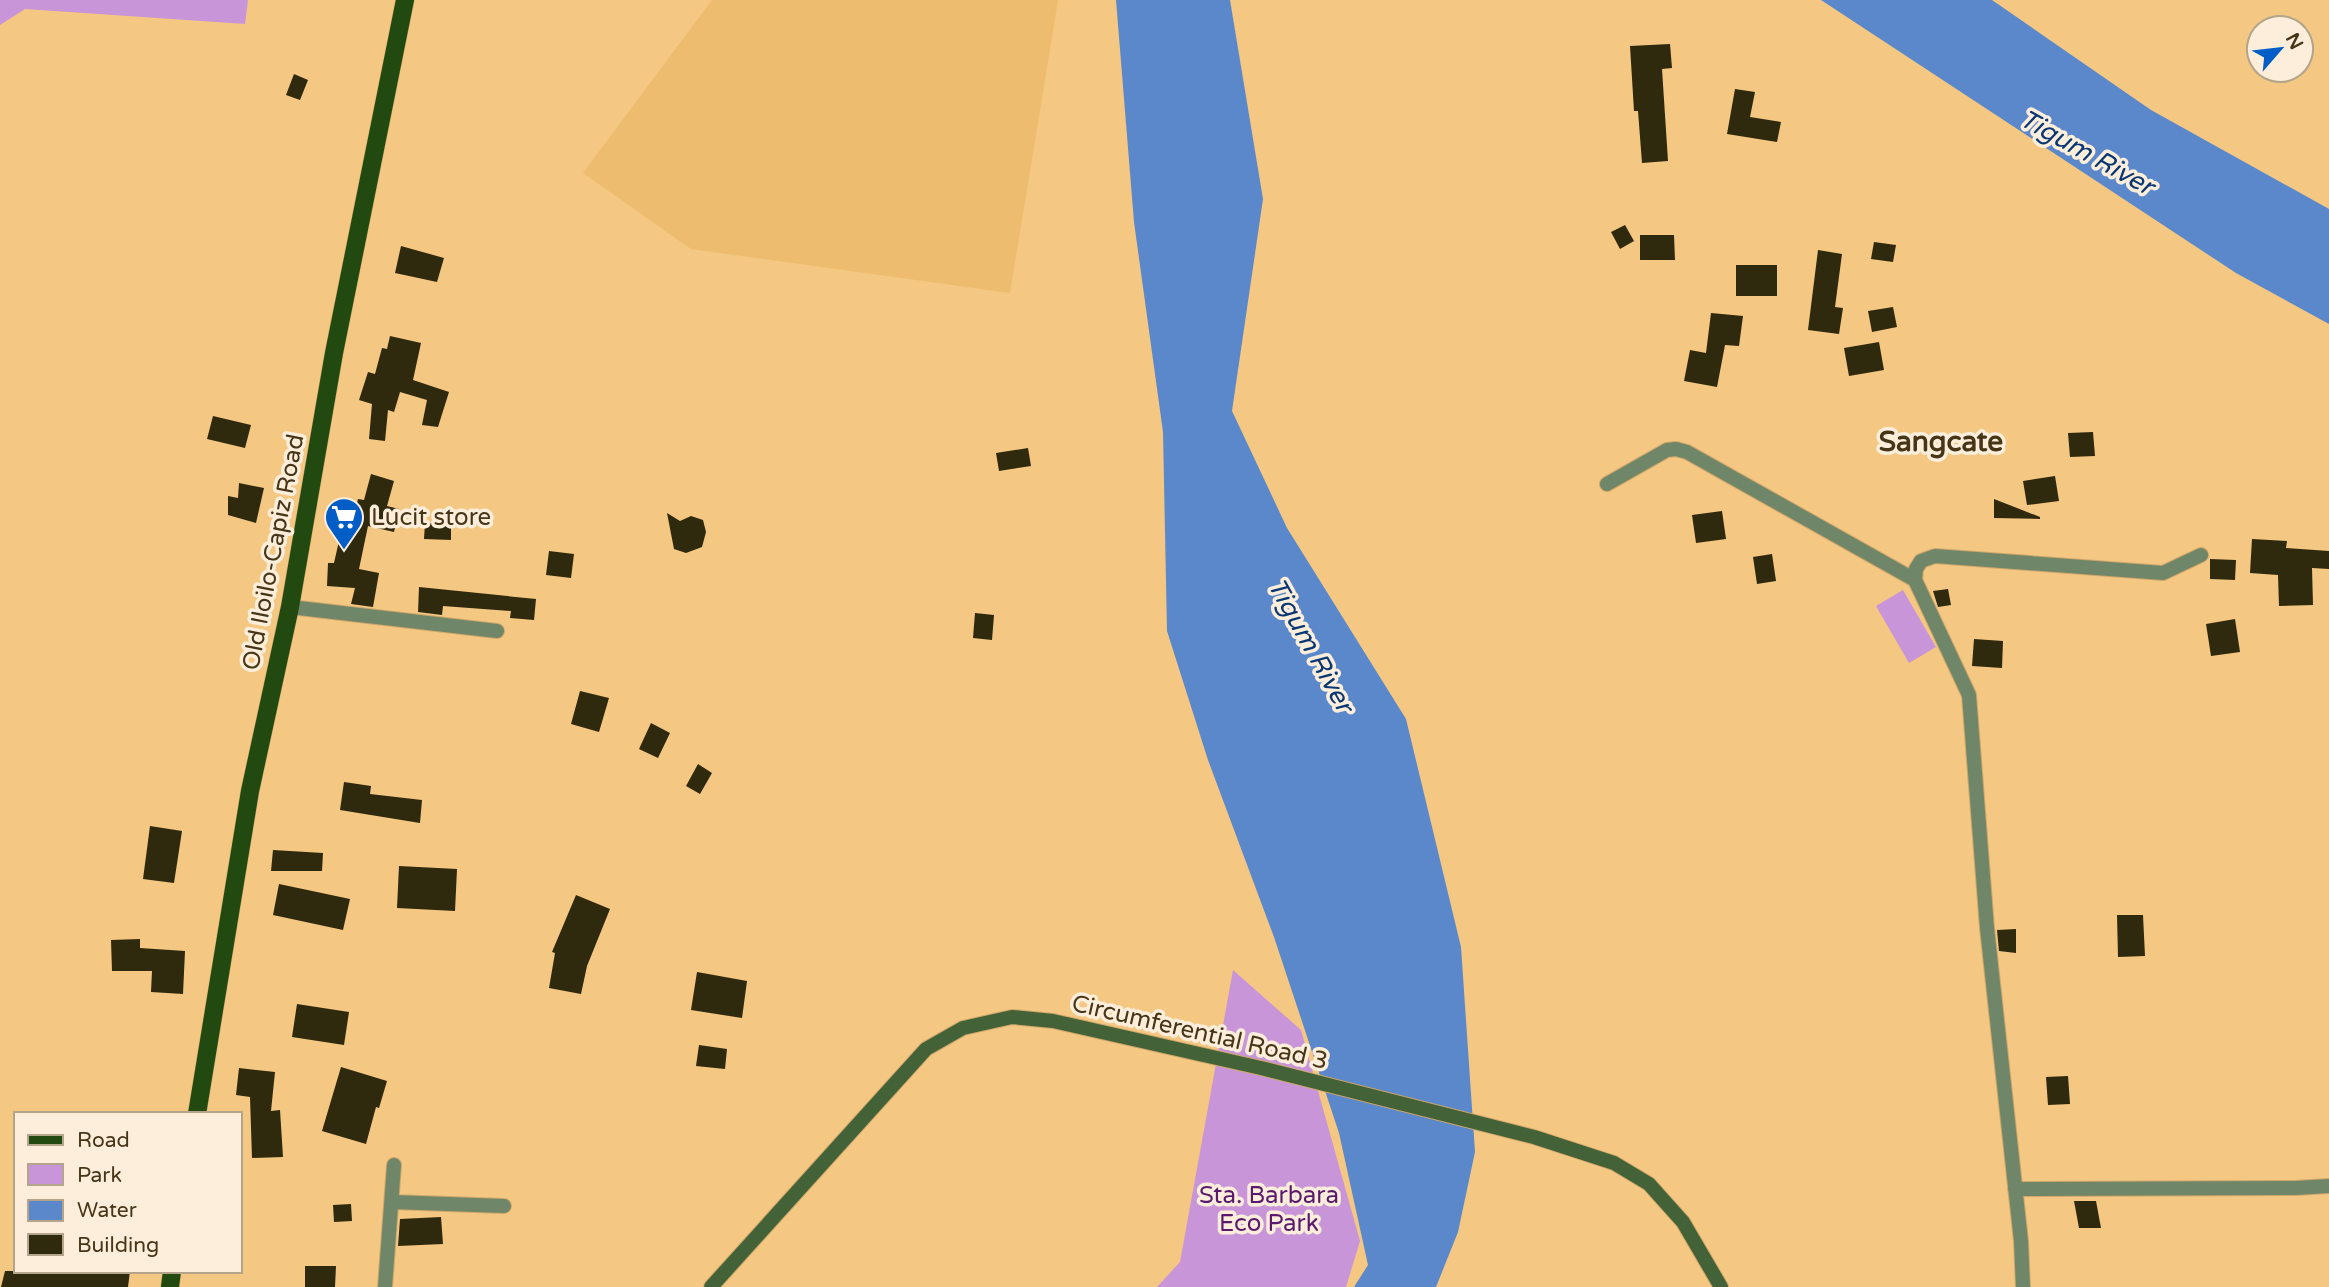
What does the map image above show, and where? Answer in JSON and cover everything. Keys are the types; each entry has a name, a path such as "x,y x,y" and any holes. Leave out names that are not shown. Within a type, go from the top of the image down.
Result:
{"main road":[{"name":"Old Iloilo-Capiz Road","path":"197,1112 250,791 289,607 334,353 405,0"},
{"name":"Circumferential Road 3","path":"711,1287 926,1049 963,1028 1012,1017 1053,1021 1261,1068 1534,1137 1614,1163 1649,1184 1683,1222 1721,1287"}],"street":[{"path":"1607,484 1667,450 1687,452 1915,580"},
{"path":"2023,1287 1987,928 1969,695 1915,580 1916,569 1921,561 1935,556 2163,573 2201,555"},
{"path":"289,607 497,631"},
{"path":"385,1287 394,1165"},
{"path":"2015,1189 2295,1188 2329,1185"},
{"path":"391,1202 504,1206"}],"shaded area":[{"path":"712,0 1058,0 1010,293 691,249 583,173"}],"green space":[{"path":"0,0 248,0 245,24 25,9 0,25"},
{"path":"1903,590 1936,647 1909,663 1876,606"},
{"name":"Sta. Barbara Eco Park","path":"1233,970 1301,1030 1360,1241 1346,1287 1157,1287 1180,1262"}],"water":[{"name":"Tigum River","path":"1116,0 1230,0 1263,199 1232,411 1287,528 1406,719 1461,947 1475,1152 1458,1232 1436,1287 1354,1287 1368,1265 1339,1133 1274,937 1208,760 1167,631 1163,432 1134,222"},
{"name":"Tigum River","path":"1821,0 1992,0 2151,110 2329,209 2329,324 2236,273"}],"building":[{"path":"1670,44 1672,68 1662,69 1668,161 1642,163 1638,111 1634,111 1630,46"},
{"path":"294,74 308,80 300,100 286,95"},
{"path":"1735,89 1755,92 1750,117 1781,122 1777,142 1727,134"},
{"path":"1625,225 1634,241 1620,249 1611,232"},
{"path":"1640,235 1674,235 1675,260 1640,260"},
{"path":"1874,242 1896,245 1893,262 1871,259"},
{"path":"401,246 444,258 437,282 395,273"},
{"path":"1818,250 1842,254 1835,307 1843,308 1839,334 1808,330"},
{"path":"1736,265 1777,265 1777,296 1736,296"},
{"path":"1893,307 1897,327 1872,332 1868,311"},
{"path":"1711,313 1743,316 1739,346 1725,345 1717,387 1684,381 1690,350 1706,353"},
{"path":"390,336 421,343 413,380 449,392 438,427 422,425 427,400 400,392 394,412 388,410 385,441 369,439 372,404 359,400 368,372 375,374 382,348 387,349"},
{"path":"1879,342 1884,370 1849,376 1844,348"},
{"path":"213,416 251,425 245,448 207,439"},
{"path":"2093,432 2095,456 2070,457 2068,433"},
{"path":"1028,448 1031,466 999,471 996,453"},
{"path":"371,474 394,481 387,506 399,509 394,532 368,526 359,569 379,573 373,607 351,604 355,588 327,586 328,563 334,563 339,541 348,543 358,499 364,500"},
{"path":"2055,476 2059,501 2027,505 2023,481"},
{"path":"239,483 264,488 256,523 228,515 228,496 238,498"},
{"path":"1994,499 2040,517 2040,519 1994,518"},
{"path":"1722,511 1726,539 1696,543 1692,515"},
{"path":"667,513 680,521 691,516 703,520 706,532 702,547 686,553 674,549"},
{"path":"425,523 451,524 451,540 424,539"},
{"path":"2252,539 2287,541 2286,548 2329,551 2329,569 2312,568 2313,605 2279,606 2278,575 2250,573"},
{"path":"549,551 574,554 571,578 546,575"},
{"path":"1772,554 1776,581 1757,584 1753,557"},
{"path":"2210,559 2236,560 2235,580 2210,579"},
{"path":"419,587 536,599 534,620 510,618 511,611 443,606 442,615 418,612"},
{"path":"1948,589 1951,605 1938,607 1933,591"},
{"path":"975,613 994,615 992,640 973,638"},
{"path":"2235,619 2240,652 2211,656 2206,624"},
{"path":"1974,639 2003,641 2002,668 1972,666"},
{"path":"580,691 609,698 599,732 571,724"},
{"path":"651,723 670,733 658,758 639,749"},
{"path":"698,764 712,773 700,794 686,786"},
{"path":"344,782 371,786 370,794 422,800 420,823 340,810"},
{"path":"150,826 182,831 174,883 143,879"},
{"path":"273,850 323,853 322,871 271,871"},
{"path":"399,866 457,869 455,911 397,908"},
{"path":"279,884 350,899 343,930 273,915"},
{"path":"576,895 610,909 587,966 581,994 549,988 555,953 552,952"},
{"path":"2117,915 2143,915 2145,956 2118,957"},
{"path":"2016,929 2016,953 1999,951 1997,930"},
{"path":"140,939 140,948 185,951 183,994 151,992 152,971 112,971 111,940"},
{"path":"697,972 747,981 742,1018 691,1010"},
{"path":"297,1004 349,1012 344,1045 292,1037"},
{"path":"699,1045 727,1049 725,1069 696,1066"},
{"path":"341,1067 387,1081 379,1108 376,1107 366,1144 322,1131"},
{"path":"239,1068 275,1072 271,1111 280,1110 283,1157 252,1158 250,1097 236,1095"},
{"path":"2068,1076 2070,1104 2048,1105 2046,1077"},
{"path":"2074,1201 2096,1201 2101,1228 2079,1228"},
{"path":"351,1204 352,1221 334,1222 333,1205"},
{"path":"441,1217 443,1244 398,1246 400,1219"},
{"path":"305,1266 336,1266 335,1287 305,1287"},
{"path":"5,1271 130,1273 128,1287 1,1287"}],"place":[{"name":"Lucit store","path":"344,551"}],"district":[{"name":"Sangcate","path":"1941,441"}]}
